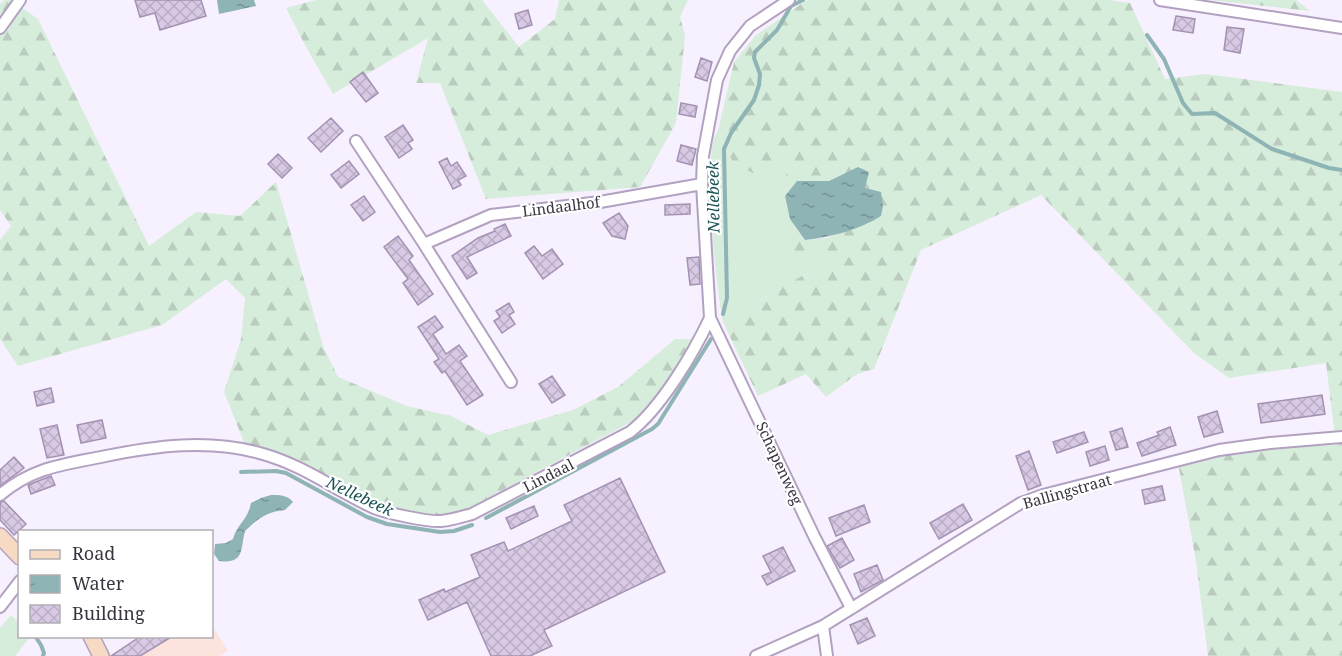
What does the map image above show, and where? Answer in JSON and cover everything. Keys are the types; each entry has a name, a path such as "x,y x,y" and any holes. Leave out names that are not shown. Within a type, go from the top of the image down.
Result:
{"street":[{"path":"0,28 20,0"},
{"path":"710,318 702,184 703,156 717,80 730,51 750,26 789,0"},
{"path":"1160,0 1342,28"},
{"path":"356,141 511,382"},
{"name":"Lindaalhof","path":"424,244 491,215 600,202 702,184"},
{"name":"Lindaal","path":"0,495 11,485 42,469 143,448 182,445 221,446 262,454 301,467 376,508 438,521 455,519 472,514 619,438 645,420 684,364 710,318"},
{"name":"Schapenweg","path":"710,318 851,608"},
{"name":"Ballingstraat","path":"756,656 823,626 1021,503 1043,495 1219,450 1269,442 1342,437"},
{"path":"0,536 18,556"},
{"path":"0,607 18,583"},
{"path":"823,626 828,656"},
{"path":"92,638 101,656"}],"shaded area":[{"path":"213,628 228,651 219,656 109,656 139,638 213,638"}],"green space":[{"path":"4,0 11,0 38,19 149,246 196,212 240,216 276,182 323,346 338,377 407,406 451,416 488,435 573,410 618,387 675,339 695,339 652,411 446,520 376,503 306,466 246,447 224,392 241,339 245,298 226,279 162,325 18,366 0,339 0,240 11,226 0,210 0,4"},
{"path":"316,0 482,0 519,47 555,19 559,0 688,0 680,17 685,35 676,123 640,187 486,199 440,83 416,83 428,38 333,94 286,8"},
{"path":"807,0 1109,0 1130,3 1165,79 1206,74 1342,92 1342,656 1208,656 1196,561 1178,463 1264,448 1336,445 1326,363 1229,378 1194,353 1041,195 921,250 874,369 857,374 826,397 806,374 758,396 723,322 824,263 831,255 806,257 794,251 791,233 797,229 805,240 826,238 870,223 865,188 845,173 829,181 797,181 785,196 780,193 789,167 776,158 757,175 733,163 718,131 734,62 756,35"},
{"path":"1210,0 1296,0 1310,11"},
{"path":"718,131 733,163 776,158 789,167 780,193 785,196 790,219 797,229 791,233 806,257 832,254 824,263 723,322 714,253 710,193 710,166"},
{"path":"11,615 18,622 18,638 29,638 15,656 0,656 0,628"}],"water":[{"path":"217,0 254,0 256,6 219,14"},
{"path":"858,167 869,172 865,188 881,192 883,206 881,216 844,232 805,240 790,219 785,196 797,181 829,181"},
{"path":"271,495 280,495 293,502 285,510 263,516 245,531 237,558 219,561 214,554 215,544 226,543 233,539 251,503"}],"building":[{"path":"135,0 201,0 206,16 160,30 155,13 140,17"},
{"path":"528,10 532,25 519,29 515,14"},
{"path":"1176,16 1195,19 1193,33 1173,30"},
{"path":"1227,27 1244,29 1240,53 1224,50"},
{"path":"701,58 712,62 707,81 695,77"},
{"path":"363,72 378,93 366,102 350,82"},
{"path":"681,103 697,106 695,117 679,114"},
{"path":"331,118 343,131 321,152 308,138"},
{"path":"403,125 413,140 408,143 412,149 399,158 385,137"},
{"path":"681,145 696,149 692,165 677,161"},
{"path":"278,154 292,168 282,178 268,164"},
{"path":"447,158 451,166 457,162 466,176 458,180 461,185 453,189 439,162"},
{"path":"349,161 359,174 341,188 331,175"},
{"path":"364,196 375,212 363,221 351,205"},
{"path":"690,204 690,214 665,215 665,205"},
{"path":"619,213 628,226 625,239 612,236 603,223"},
{"path":"505,224 511,236 467,257 477,273 467,279 452,256 478,238"},
{"path":"398,236 413,256 409,260 433,294 418,305 403,283 408,279 384,247"},
{"path":"534,246 542,256 552,249 563,264 543,279 525,253"},
{"path":"699,257 700,284 690,285 687,258"},
{"path":"509,303 514,312 509,315 515,324 502,333 494,321 500,317 496,311"},
{"path":"435,316 443,327 433,334 446,354 459,345 467,356 460,361 483,395 467,405 445,371 442,373 434,362 439,359 418,327"},
{"path":"552,376 565,395 552,403 539,384"},
{"path":"51,388 54,402 37,406 34,392"},
{"path":"1322,395 1325,414 1261,423 1258,404"},
{"path":"1217,411 1223,432 1204,437 1198,417"},
{"path":"102,420 106,438 81,443 77,425"},
{"path":"57,425 64,455 47,458 40,429"},
{"path":"1170,427 1176,445 1142,456 1137,443 1159,435 1157,432"},
{"path":"1122,428 1128,447 1116,450 1110,432"},
{"path":"1084,432 1088,442 1057,453 1053,442"},
{"path":"1105,446 1109,460 1090,466 1086,452"},
{"path":"1029,451 1041,485 1028,490 1016,456"},
{"path":"14,457 24,468 0,486 0,470"},
{"path":"51,476 55,485 31,494 28,485"},
{"path":"620,478 665,572 544,630 552,646 530,656 491,656 467,602 428,620 419,600 480,577 471,555 504,542 508,551 572,521 564,505"},
{"path":"1162,486 1165,500 1145,504 1142,490"},
{"path":"4,501 26,524 14,535 0,520 0,502"},
{"path":"963,504 972,520 939,539 930,523"},
{"path":"864,505 870,522 836,536 829,518"},
{"path":"534,506 538,516 511,529 506,518"},
{"path":"842,538 854,560 840,568 827,546"},
{"path":"783,547 795,571 767,585 762,576 771,572 763,556"},
{"path":"877,565 883,580 861,592 854,574"},
{"path":"867,618 875,636 858,644 850,625"},
{"path":"138,638 170,638 140,656 111,656"}],"waterway":[{"name":"Nellebeek","path":"723,314 727,298 724,149 731,133 754,100 759,85 760,74 754,58 755,52 777,30 791,6 803,0"},
{"name":"Nellebeek","path":"1147,35 1164,59 1183,103 1192,114 1215,113 1272,149 1329,168 1342,170"},
{"name":"Nellebeek","path":"486,518 652,429 658,424 711,339"},
{"name":"Nellebeek","path":"241,472 286,473 367,517 387,524 440,532 454,531 472,525"},
{"name":"Nellebeek","path":"36,638 44,653 43,656"}]}
